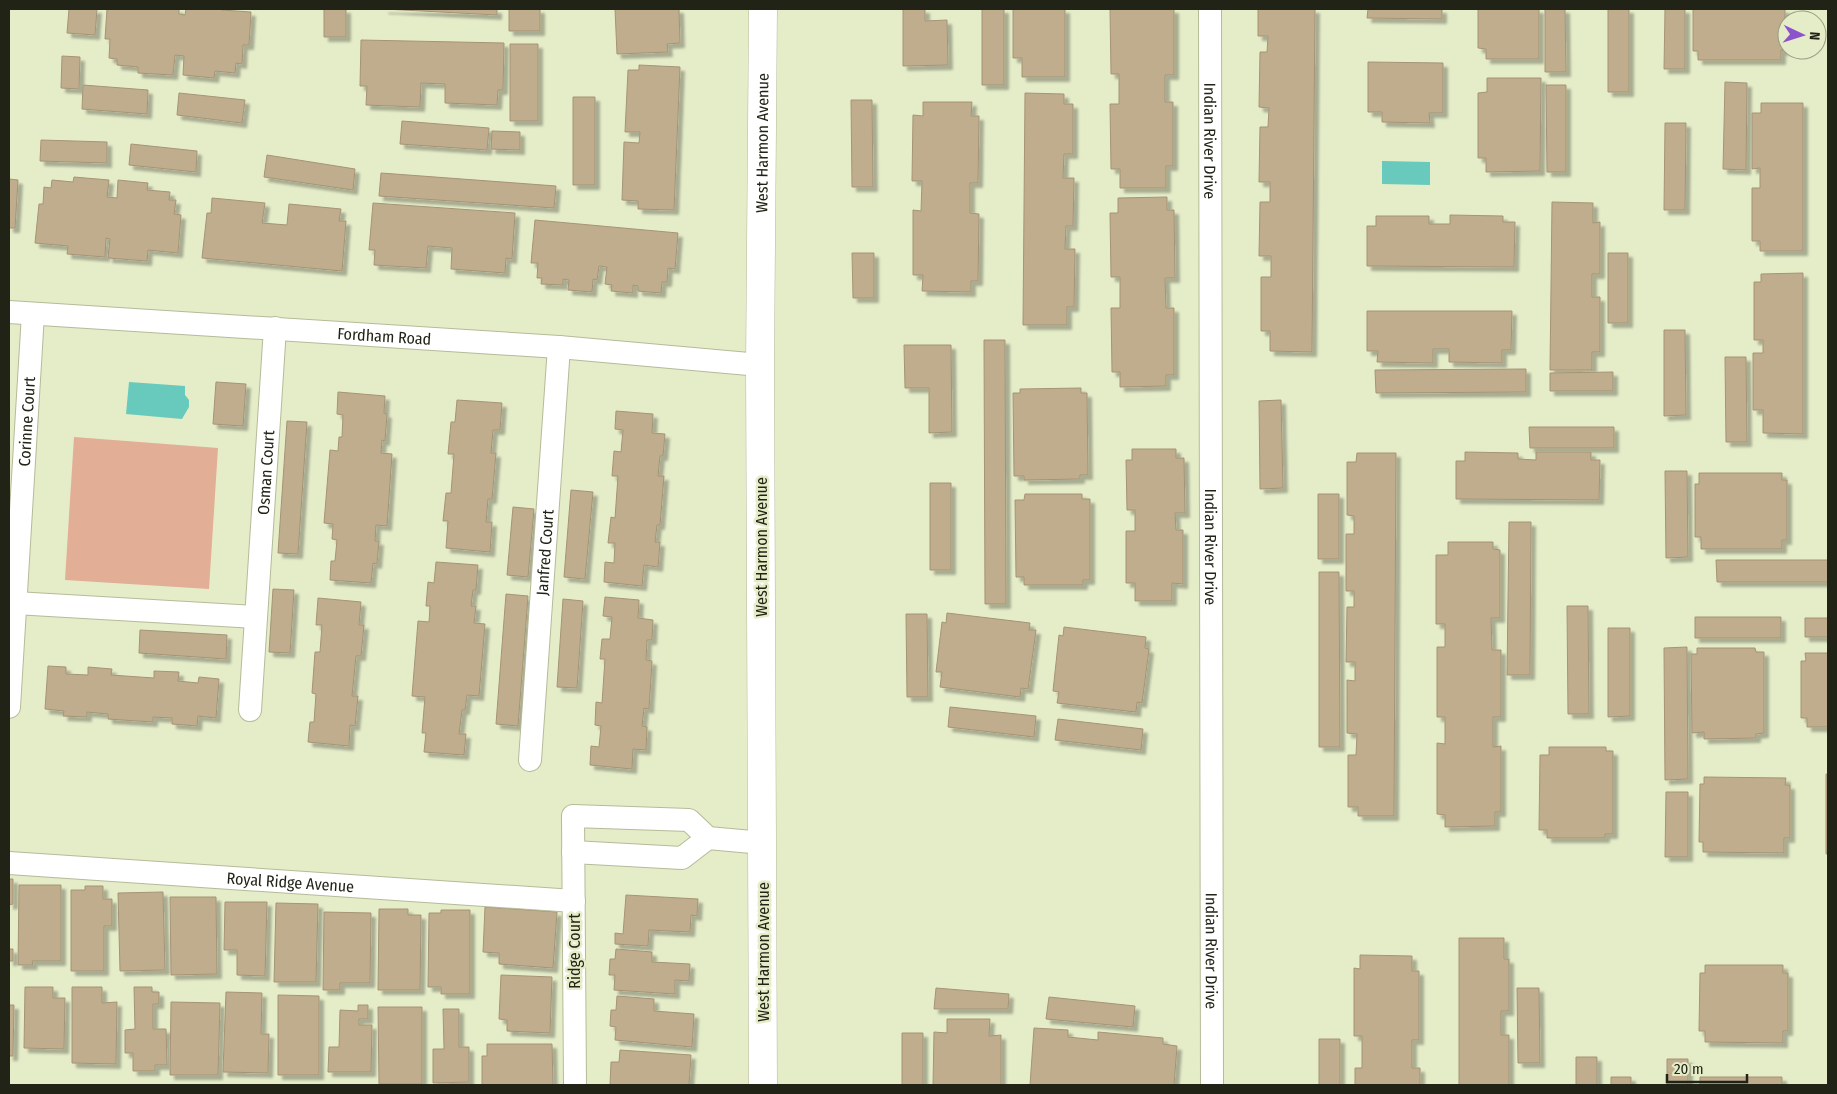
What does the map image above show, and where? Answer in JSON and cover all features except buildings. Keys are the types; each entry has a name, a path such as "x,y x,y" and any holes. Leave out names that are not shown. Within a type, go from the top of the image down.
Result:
{"main road":[{"name":"West Harmon Avenue","path":"763,9 760,365 763,1085"}],"street":[{"name":"Indian River Drive","path":"1210,9 1212,1085"},
{"name":"Fordham Road","path":"9,312 559,347 760,365"},
{"name":"Corinne Court","path":"9,707 33,314"},
{"name":"Osman Court","path":"250,710 275,328"},
{"name":"Janfred Court","path":"530,760 559,347"},
{"path":"15,603 256,617"},
{"name":"Ridge Court","path":"575,1085 573,816 689,820 708,838"},
{"path":"573,852 682,858 708,838 763,843"},
{"name":"Royal Ridge Avenue","path":"9,863 574,900"}],"shaded area":[{"path":"74,437 218,448 209,589 65,580"}],"water":[{"path":"1382,161 1430,162 1430,185 1382,184"},
{"path":"129,382 185,386 185,395 189,400 189,407 182,419 126,414"}]}
